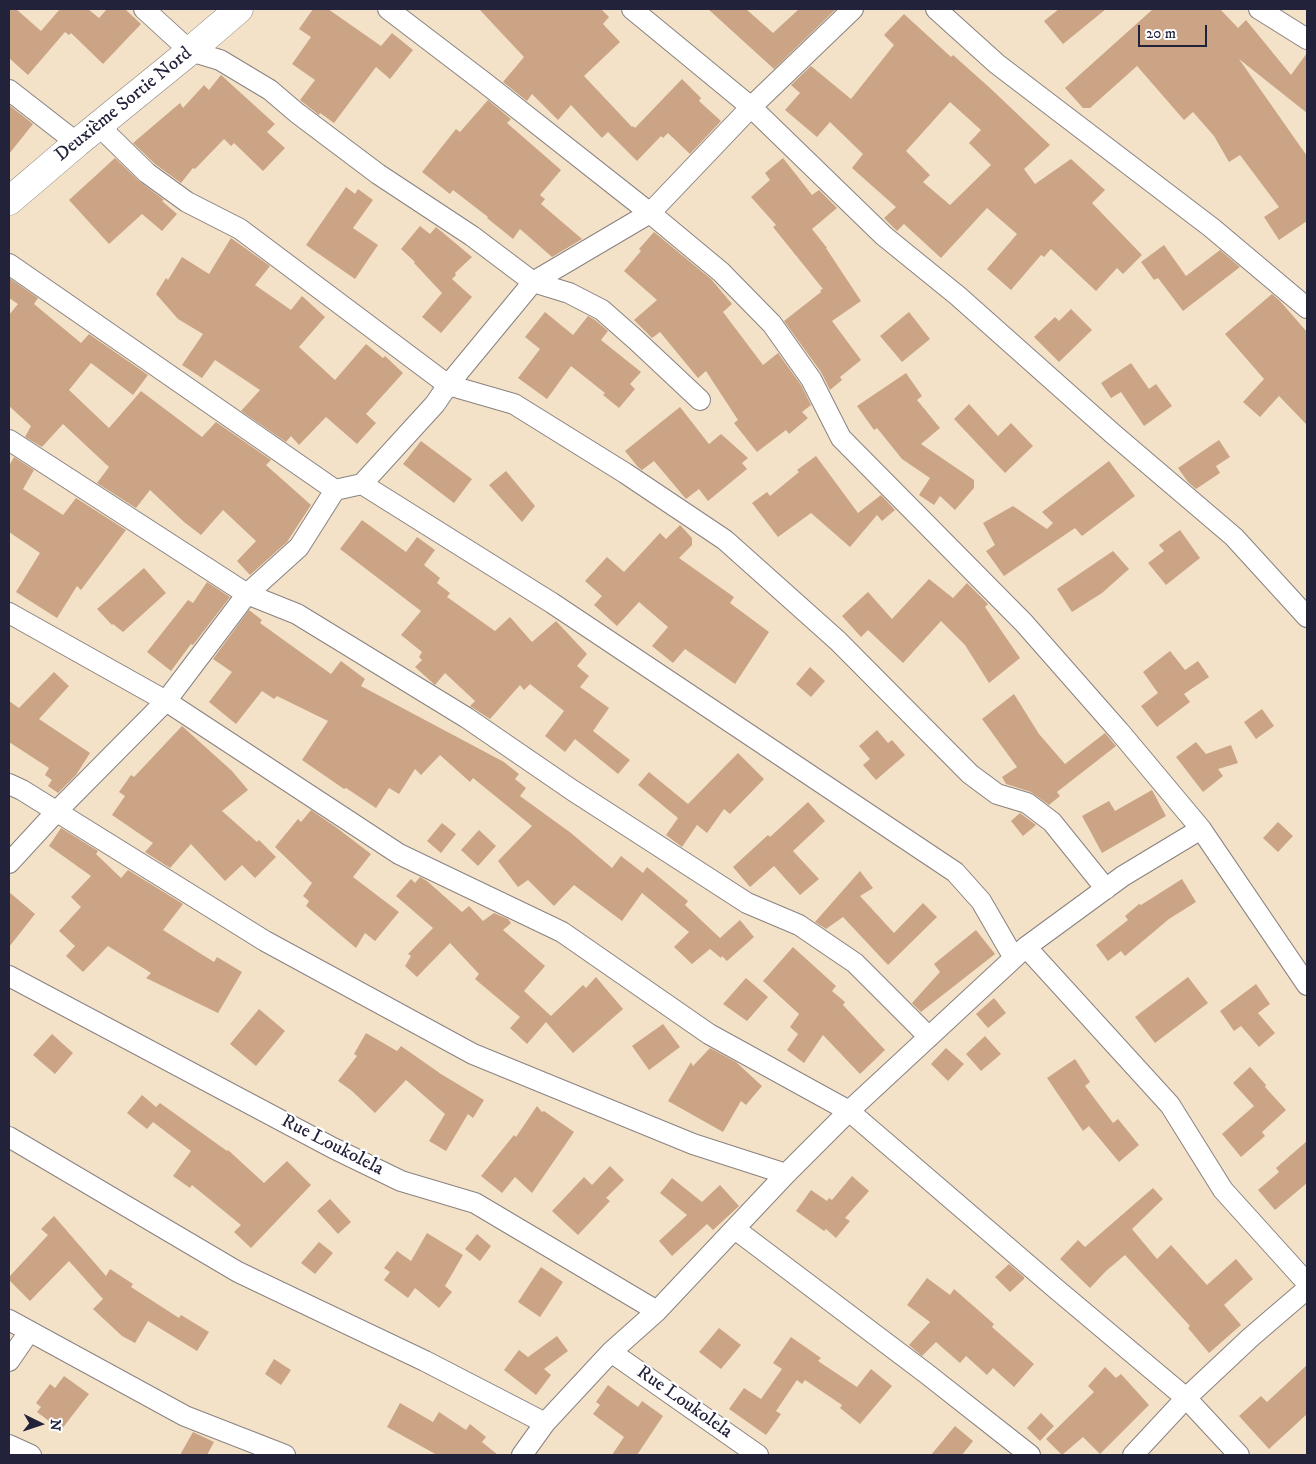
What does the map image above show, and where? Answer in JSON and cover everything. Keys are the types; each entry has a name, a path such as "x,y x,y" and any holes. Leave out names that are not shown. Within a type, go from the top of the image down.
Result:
{"main road":[{"name":"Deuxième Sortie Nord","path":"9,201 239,9"}],"street":[{"path":"144,9 190,51 220,60 270,90 297,113 378,174 472,236 533,282 569,293 602,310 700,400"},
{"path":"388,9 650,213 721,272 772,324 811,379 841,438 1024,623 1119,731 1201,828 1307,985"},
{"path":"632,9 751,107 884,236 958,296 1112,433 1234,537 1307,617"},
{"path":"9,863 56,812 166,701 247,594 299,547 336,490 362,484 435,404 448,385 533,282 650,213 751,107 853,9"},
{"path":"936,9 997,64 1212,228 1307,308"},
{"path":"1259,9 1307,39"},
{"path":"9,90 77,143"},
{"path":"98,125 147,173 163,185 186,202 240,230 448,385 514,404 625,473 725,540 838,642 970,774 997,794 1027,803 1052,822 1106,889"},
{"path":"9,264 336,490"},
{"path":"9,440 247,594 298,614 467,718 572,790 747,903 799,925 855,963 929,1037"},
{"path":"362,484 552,603 955,872 981,901 1020,952 1170,1105 1223,1190 1307,1284"},
{"path":"9,613 166,701 399,854 562,932 709,1034 849,1111 1186,1398 1239,1455"},
{"path":"9,784 265,941 473,1054 693,1144 786,1174"},
{"path":"522,1455 545,1423 611,1352 657,1311 786,1174 849,1111 1020,952 1123,876 1201,828"},
{"name":"Rue Loukolela","path":"9,976 400,1181 474,1204 657,1311"},
{"path":"9,1137 238,1272 425,1361 545,1423"},
{"path":"735,1229 928,1374 1030,1455"},
{"path":"1133,1455 1186,1398 1307,1289"},
{"path":"9,1320 184,1416 285,1455"},
{"path":"9,1361 29,1332"},
{"name":"Rue Loukolela","path":"611,1352 758,1455"},
{"path":"9,1445 31,1455"}],"building":[{"path":"9,9 16,9 41,31 60,9 88,9 99,18 107,9 125,9 141,24 103,64 71,33 69,35 65,32 28,75 9,58"},
{"path":"313,9 328,9 381,46 392,33 413,50 390,79 376,67 334,123 320,113 319,115 300,100 315,80 292,64 311,37 299,29"},
{"path":"479,9 601,9 609,17 603,24 620,42 584,76 632,127 635,128 682,79 701,98 699,101 721,121 690,154 668,133 663,138 661,136 637,161 608,132 602,138 571,105 558,120 532,94 527,101 503,82 524,57"},
{"path":"708,9 746,9 773,33 799,9 836,9 774,69"},
{"path":"1059,9 1106,9 1063,44 1044,21"},
{"path":"1153,9 1220,9 1238,28 1246,20 1291,75 1307,53 1307,113 1239,59 1307,156 1307,221 1279,240 1264,217 1279,207 1240,155 1229,162 1214,136 1193,112 1184,120 1137,66 1090,108 1083,108 1065,88"},
{"path":"904,14 951,57 953,55 1050,145 1024,169 1035,184 1071,159 1105,190 1092,203 1142,255 1123,274 1117,268 1096,291 1051,249 1044,257 1041,255 1011,290 987,269 1017,234 987,208 941,258 904,224 897,231 884,218 896,207 852,168 863,154 830,122 817,137 785,110 800,93 791,85 811,66 851,99 894,45 884,35","holes":["950,102 981,130 969,143 991,165 950,205 923,182 930,175 906,151"]},
{"path":"221,75 275,124 267,132 285,148 263,171 234,143 231,146 224,139 195,169 193,168 181,183 155,164 133,143 180,103 183,108 204,85 209,90"},
{"path":"488,100 511,119 507,123 561,170 540,195 545,199 541,204 582,239 552,257 520,229 513,239 453,190 450,194 422,172 456,129 460,132"},
{"path":"9,105 33,124 9,154"},
{"path":"115,158 139,181 164,200 162,201 177,214 162,231 142,214 109,244 69,200"},
{"path":"783,158 812,195 819,190 837,208 812,229 827,248 861,301 832,321 861,360 840,377 842,380 830,390 821,372 784,321 823,289 773,227 776,225 751,197 770,180 765,173"},
{"path":"346,187 355,194 358,189 373,200 353,228 378,245 355,279 306,245"},
{"path":"420,226 430,234 436,227 472,257 455,273 456,275 452,279 472,297 441,333 422,317 442,293 401,249"},
{"path":"654,232 711,279 732,304 723,312 763,365 778,353 801,385 811,405 802,412 808,418 789,434 786,430 757,452 734,423 738,420 706,371 698,378 660,332 652,338 634,320 657,300 624,271 641,251 639,249"},
{"path":"231,238 270,266 255,285 291,310 302,296 325,317 299,347 335,380 366,344 383,358 385,356 403,373 366,414 376,423 357,444 326,417 299,445 291,436 286,442 241,411 260,390 215,360 202,378 182,365 203,334 178,319 156,294 166,278 168,280 182,257 209,274"},
{"path":"1164,245 1186,276 1220,250 1240,267 1183,311 1158,278 1154,280 1141,262"},
{"path":"9,278 38,298 34,304 81,343 89,334 148,375 133,395 91,363 69,390 109,428 141,391 202,437 216,422 271,460 266,465 311,505 287,542 250,575 237,561 256,541 223,510 201,535 150,490 136,508 97,483 109,467 63,424 42,447 25,437 31,426 9,406 9,315 18,304 9,298"},
{"path":"1272,294 1307,332 1307,425 1279,396 1260,417 1243,402 1264,379 1225,334"},
{"path":"1071,309 1092,330 1059,362 1034,337 1055,317 1059,321"},
{"path":"545,312 573,335 588,316 595,320 608,331 601,340 641,372 630,384 635,389 619,408 603,395 605,393 571,366 547,399 518,378 540,349 525,337"},
{"path":"909,312 930,339 902,362 880,336"},
{"path":"1131,363 1149,389 1156,384 1172,406 1144,426 1121,392 1111,398 1101,383"},
{"path":"906,373 922,396 917,400 940,428 921,444 974,480 974,488 955,510 940,496 934,505 919,495 930,478 902,459 877,428 874,430 857,406"},
{"path":"969,404 998,436 1011,423 1033,446 1005,473 954,419"},
{"path":"680,407 709,444 721,434 748,458 742,463 747,469 708,501 699,489 686,499 654,461 642,470 625,451"},
{"path":"1219,440 1230,457 1216,466 1220,473 1196,489 1188,482 1178,468"},
{"path":"421,441 472,479 454,503 403,464"},
{"path":"816,456 858,513 881,495 895,510 882,521 877,515 850,547 811,513 778,537 752,503 767,492 770,496 799,472 797,470"},
{"path":"14,457 34,470 23,489 63,515 76,498 126,530 81,590 77,586 57,618 16,592 40,553 9,532 9,466"},
{"path":"1109,461 1135,496 1082,536 1075,528 1004,576 986,551 995,545 983,523 1013,506 1047,529 1053,523 1042,512"},
{"path":"506,471 535,506 522,522 489,485"},
{"path":"362,520 406,552 417,537 435,550 424,565 440,578 437,583 450,593 447,597 495,631 510,617 532,642 556,621 587,654 577,666 589,676 580,687 609,708 593,731 630,760 618,774 575,739 565,752 545,736 564,711 530,684 524,690 520,685 490,719 470,706 475,701 445,673 435,685 415,667 422,660 419,657 422,652 401,635 421,611 340,549"},
{"path":"680,525 692,538 692,545 679,558 734,597 730,603 769,632 735,684 685,649 673,663 652,646 668,627 639,602 617,626 594,605 602,596 585,581 607,557 624,572 660,533 666,539"},
{"path":"1180,530 1200,558 1166,585 1148,563 1164,551 1159,545"},
{"path":"1113,551 1129,569 1102,593 1072,612 1057,589"},
{"path":"144,568 166,593 123,632 112,625 97,609"},
{"path":"929,579 953,598 967,583 988,604 985,607 1020,658 989,683 965,645 941,621 903,663 868,630 861,637 842,616 868,592 892,619"},
{"path":"207,582 230,597 171,671 147,652 188,600 193,603"},
{"path":"249,610 262,620 260,623 331,674 341,661 365,679 361,686 504,762 519,774 515,779 526,788 520,796 571,833 612,868 621,856 643,873 647,867 688,901 685,905 720,938 740,920 754,937 727,961 710,949 692,964 674,947 689,932 642,893 622,921 574,885 554,906 528,880 518,887 498,861 532,826 473,778 470,782 440,755 421,775 415,769 399,794 389,788 376,808 302,760 328,721 277,696 274,699 262,691 236,724 209,702 232,672 213,659"},
{"path":"1170,651 1185,670 1198,661 1209,677 1184,694 1190,702 1157,727 1141,706 1158,693 1143,672"},
{"path":"810,667 825,681 811,697 796,684"},
{"path":"54,672 69,686 39,719 90,753 76,775 58,793 48,786 52,780 45,775 49,768 9,742 9,701 19,708"},
{"path":"1014,694 1039,734 1065,764 1105,733 1116,746 1057,792 1060,796 1049,805 1031,792 1006,784 1002,777 1017,767 982,719"},
{"path":"1262,709 1274,726 1256,739 1244,722"},
{"path":"182,726 232,771 248,790 222,811 257,842 259,840 276,857 255,878 242,865 225,881 191,844 170,868 145,852 153,843 112,815 125,796 119,792 131,775 134,777"},
{"path":"877,730 888,743 892,740 905,755 876,780 863,765 870,759 859,746"},
{"path":"1196,742 1206,754 1231,745 1238,763 1218,769 1223,776 1203,792 1176,757"},
{"path":"738,753 764,779 730,814 724,809 707,833 697,825 682,847 666,835 678,818 638,785 649,772 688,804"},
{"path":"1152,790 1166,816 1102,853 1082,816 1109,801 1115,811"},
{"path":"808,802 825,821 793,851 819,879 800,895 774,866 750,887 733,867 768,835 770,837"},
{"path":"311,810 371,854 353,877 399,912 375,941 365,933 356,948 306,906 309,901 303,896 312,883 275,847 298,819 301,822"},
{"path":"1020,813 1036,825 1023,836 1011,821"},
{"path":"1278,822 1293,836 1278,852 1263,838"},
{"path":"442,823 456,834 441,853 427,841"},
{"path":"61,828 98,851 96,854 121,878 128,870 183,904 163,930 214,962 217,957 242,972 218,1013 146,978 151,973 108,946 83,972 66,956 75,946 59,931 81,907 71,897 91,876 49,846"},
{"path":"479,830 496,846 478,866 461,850"},
{"path":"860,871 873,888 860,896 894,933 923,903 937,917 888,965 843,917 826,929 815,922"},
{"path":"420,877 462,912 469,906 483,921 494,913 508,919 511,923 503,930 545,966 524,991 551,1016 583,985 586,988 596,977 623,1009 573,1053 546,1022 527,1044 510,1028 520,1017 475,979 479,974 450,943 417,977 405,966 411,956 408,954 433,928 396,896 411,879 415,883"},
{"path":"1182,879 1196,902 1169,919 1125,956 1121,951 1108,961 1096,945 1128,920 1125,916 1139,904 1141,905"},
{"path":"9,892 35,914 9,947"},
{"path":"976,930 995,954 921,1012 912,1003 940,972 934,964"},
{"path":"793,947 836,986 832,991 845,1002 843,1005 885,1050 860,1074 823,1035 804,1063 787,1050 798,1034 790,1027 799,1014 763,981"},
{"path":"1188,977 1208,1003 1155,1043 1135,1017"},
{"path":"746,978 768,997 747,1021 723,1004"},
{"path":"1256,984 1270,1004 1258,1013 1275,1033 1259,1047 1241,1026 1234,1031 1220,1011"},
{"path":"994,998 1006,1013 988,1028 976,1014"},
{"path":"259,1009 285,1031 256,1066 230,1044"},
{"path":"663,1024 680,1047 649,1070 632,1046"},
{"path":"366,1033 397,1051 401,1046 441,1074 484,1100 473,1118 468,1114 446,1151 429,1141 445,1114 406,1080 375,1113 352,1091 338,1081 357,1056 354,1054"},
{"path":"52,1034 73,1053 55,1074 33,1055"},
{"path":"985,1036 1001,1054 981,1071 966,1054"},
{"path":"710,1048 736,1062 762,1086 746,1105 741,1101 723,1132 668,1101 691,1062 693,1066"},
{"path":"946,1048 964,1064 948,1081 931,1064"},
{"path":"1075,1059 1090,1082 1085,1086 1113,1123 1118,1119 1139,1145 1119,1162 1089,1126 1083,1131 1047,1078"},
{"path":"1250,1067 1286,1110 1262,1132 1265,1136 1241,1157 1222,1134 1254,1106 1233,1083"},
{"path":"142,1095 156,1107 160,1103 228,1150 264,1183 287,1161 311,1185 251,1248 234,1232 241,1225 192,1185 190,1188 173,1176 191,1151 153,1122 147,1129 127,1113"},
{"path":"537,1106 542,1112 544,1111 574,1132 532,1193 515,1177 502,1193 481,1176 514,1135 516,1137"},
{"path":"1307,1141 1307,1183 1275,1210 1258,1190 1279,1172 1276,1168"},
{"path":"610,1166 624,1180 606,1198 610,1201 578,1235 552,1211 584,1177 592,1185"},
{"path":"852,1176 869,1191 845,1218 850,1221 836,1238 826,1229 824,1231 796,1211 811,1190 827,1201 829,1198 832,1200"},
{"path":"672,1178 702,1202 720,1185 739,1206 713,1230 707,1224 672,1256 659,1241 687,1215 660,1193"},
{"path":"1153,1188 1163,1199 1132,1229 1157,1259 1171,1245 1207,1285 1236,1259 1253,1279 1224,1305 1241,1325 1209,1353 1188,1328 1190,1326 1125,1255 1090,1288 1060,1259 1078,1240 1085,1247"},
{"path":"330,1199 351,1222 338,1234 317,1211"},
{"path":"54,1216 106,1276 110,1269 133,1284 131,1287 179,1318 181,1315 209,1332 197,1351 148,1321 135,1343 122,1336 93,1309 103,1299 69,1261 30,1301 9,1280 9,1277 48,1235 41,1229"},
{"path":"427,1233 463,1255 445,1286 452,1292 439,1308 415,1288 408,1298 384,1280 390,1272 384,1268 397,1251 411,1261"},
{"path":"477,1234 491,1246 480,1261 465,1249"},
{"path":"319,1242 333,1253 315,1274 301,1263"},
{"path":"1009,1264 1024,1277 1010,1292 995,1277"},
{"path":"541,1267 563,1282 540,1317 518,1302"},
{"path":"927,1278 950,1295 954,1289 994,1324 992,1327 1034,1364 1014,1387 993,1368 987,1375 966,1356 960,1363 936,1342 922,1356 909,1345 930,1322 907,1305"},
{"path":"719,1328 741,1345 721,1369 699,1352"},
{"path":"557,1336 568,1351 544,1369 551,1375 536,1395 504,1370 519,1350 528,1357"},
{"path":"791,1337 821,1358 818,1361 857,1387 871,1369 892,1386 860,1424 840,1408 842,1405 805,1380 802,1384 797,1380 776,1411 781,1414 766,1435 729,1409 744,1388 761,1399 782,1369 773,1363"},
{"path":"274,1359 291,1370 281,1385 265,1374"},
{"path":"1307,1365 1307,1414 1269,1449 1239,1416 1261,1396 1267,1402"},
{"path":"1105,1367 1116,1378 1121,1374 1149,1405 1100,1454 1083,1437 1062,1455 1046,1439 1094,1392 1088,1386"},
{"path":"64,1376 89,1394 61,1430 37,1412 41,1407 36,1403 50,1384 55,1388"},
{"path":"608,1385 638,1407 642,1401 663,1416 637,1455 612,1455 624,1437 593,1414 600,1405 596,1402"},
{"path":"400,1403 433,1422 439,1412 466,1430 470,1424 486,1437 482,1442 498,1455 437,1455 387,1427"},
{"path":"1041,1413 1054,1426 1040,1441 1027,1428"},
{"path":"955,1426 973,1441 962,1455 931,1455"},
{"path":"193,1432 214,1442 207,1455 180,1455"}]}
